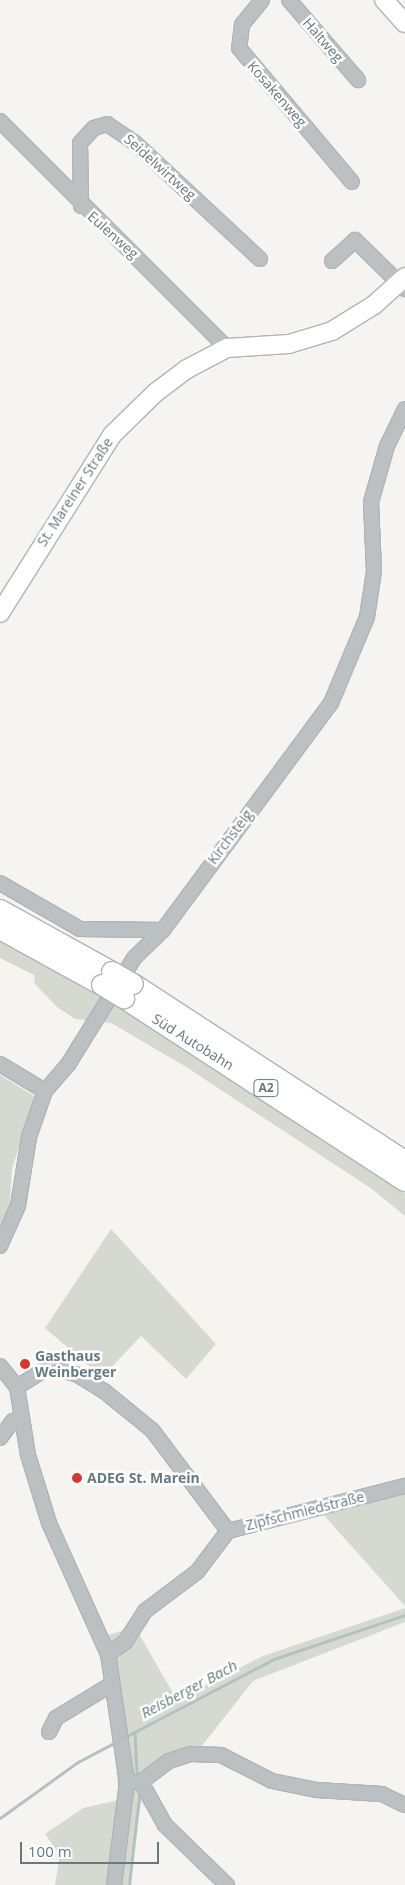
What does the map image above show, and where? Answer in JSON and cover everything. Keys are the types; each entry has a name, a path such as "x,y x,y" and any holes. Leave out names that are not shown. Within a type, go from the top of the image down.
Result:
{"highway":[{"name":"Süd Autobahn","path":"0,910 107,979 405,1161"},
{"name":"Süd Autobahn","path":"0,929 107,979"},
{"name":"Süd Autobahn","path":"128,991 405,1181"}],"main road":[{"path":"384,0 405,23"},
{"name":"St. Mareiner Straße","path":"0,613 112,435 155,393 227,348 289,344 332,331 403,284"}],"street":[{"name":"Kosakenweg","path":"262,0 240,30 243,55 352,182"},
{"name":"Haltweg","path":"289,0 358,80"},
{"name":"Seidelwirtweg","path":"81,207 80,143 94,128 107,124 134,142 260,259"},
{"name":"Eulenweg","path":"1,125 81,207 176,292 227,348"},
{"path":"332,260 355,240 403,284"},
{"name":"Kirchsteig","path":"0,1246 18,1206 29,1137 45,1091 69,1063 134,958 163,930 331,703 367,618 374,571 371,502 386,446 404,411"},
{"path":"0,883 80,929 163,930"},
{"path":"0,1064 45,1091"},
{"path":"0,1366 17,1387 21,1418 35,1482 49,1523 108,1654 123,1748 134,1782 164,1825 227,1885"},
{"path":"17,1387 49,1367 78,1375 104,1391 152,1430 228,1531"},
{"path":"0,1438 13,1421 21,1418"},
{"name":"Zipfschmiedstraße","path":"108,1654 125,1642 145,1612 198,1572 228,1531 405,1486"},
{"path":"49,1732 56,1718 112,1684"},
{"path":"114,1885 134,1782 169,1761 191,1754 221,1755 272,1781 317,1790 382,1794 405,1805"}],"shaded area":[{"path":"0,941 125,1011 383,1176 405,1193 405,1216 372,1189 183,1065 111,1023 75,1019 57,1007 35,984 34,975 0,958"},
{"path":"0,1075 36,1097 12,1168 9,1222 0,1235"},
{"path":"111,1229 216,1344 186,1379 141,1336 102,1377 45,1328"},
{"path":"405,1480 405,1606 312,1502"},
{"path":"405,1608 405,1622 253,1681 190,1761 164,1768 142,1795 128,1885 55,1885 60,1855 45,1834 83,1808 119,1800 105,1636 135,1627 177,1700 263,1656"}],"waterway":[{"name":"Reisberger Bach","path":"125,1737 274,1659 405,1615"},
{"path":"135,1732 137,1772"},
{"name":"Reisberger Bach","path":"0,1818 78,1762 116,1742"},
{"path":"129,1885 139,1797"}],"place":[{"name":"Gasthaus Weinberger","path":"25,1364"},
{"name":"ADEG St. Marein","path":"77,1478"}]}
